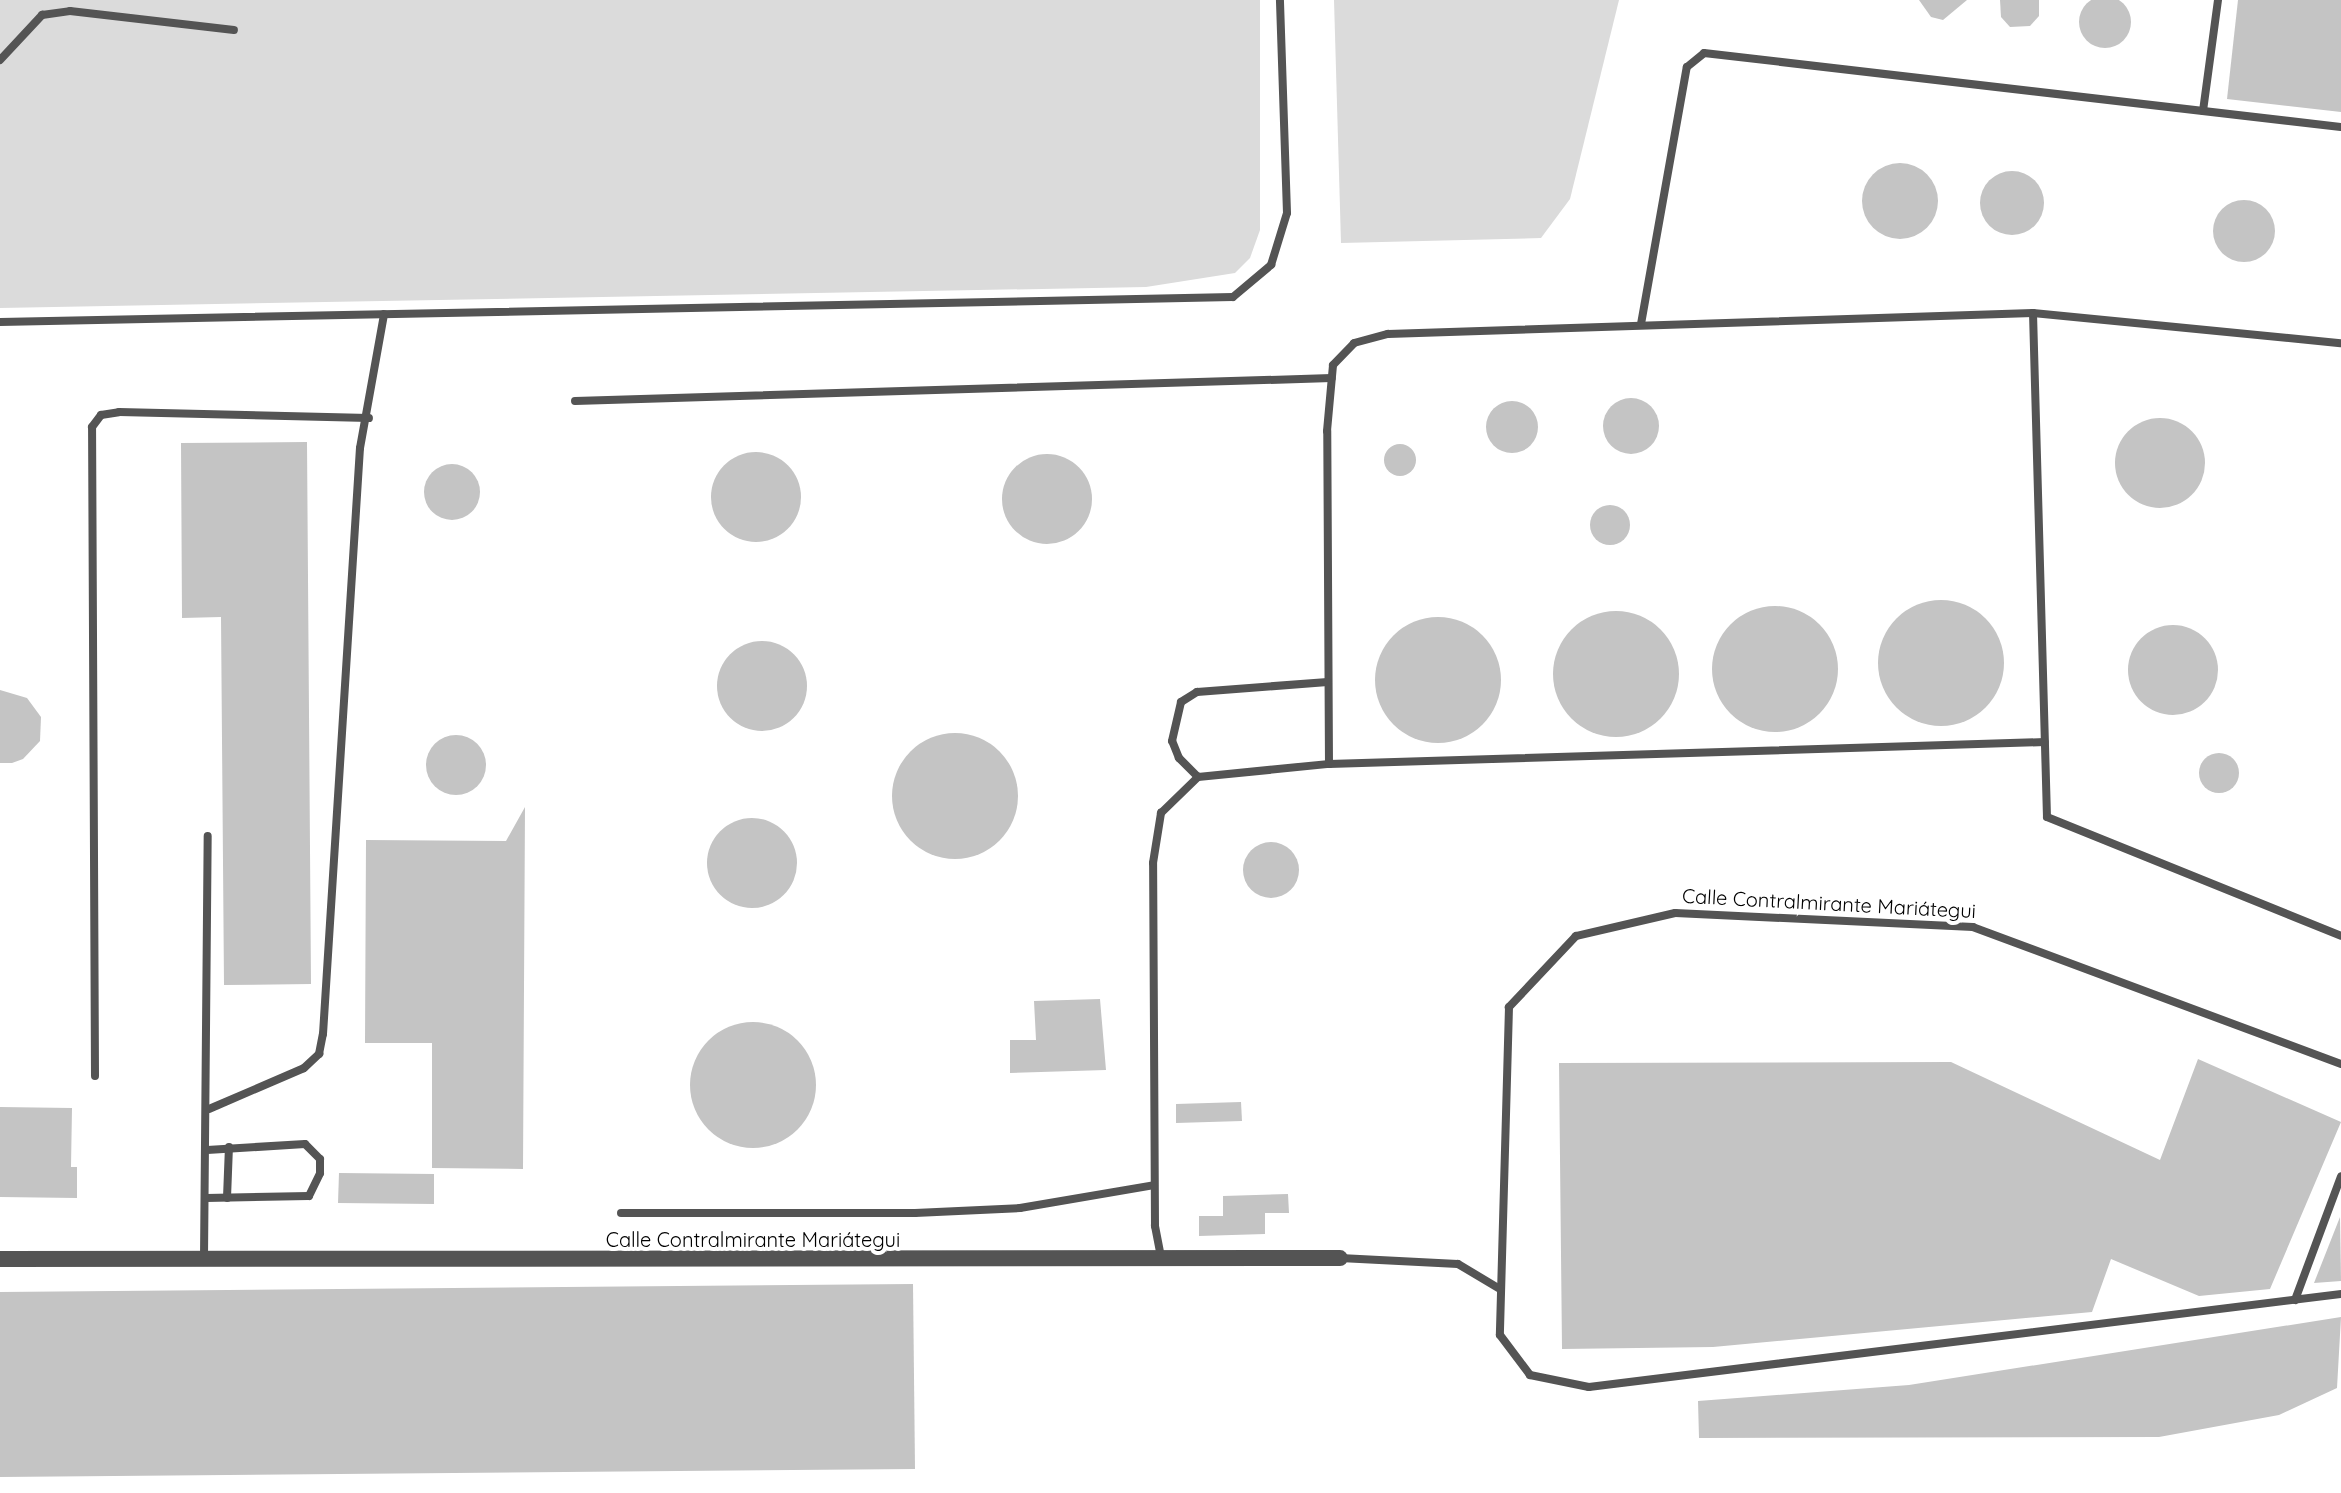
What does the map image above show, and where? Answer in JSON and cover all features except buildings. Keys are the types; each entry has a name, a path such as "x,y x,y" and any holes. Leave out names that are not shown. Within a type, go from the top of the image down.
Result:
{"street":[{"name":"Calle Contralmirante Mariátegui","path":"0,1259 1340,1258"}],"lane":[{"path":"0,322 1233,297 1271,265 1287,213 1280,0"},
{"path":"2203,111 2218,0"},
{"path":"0,60 42,15 70,11 234,30"},
{"path":"1641,324 1687,67 1704,53 2341,127"},
{"path":"2033,313 2047,817 2341,936"},
{"path":"1329,764 1327,431 1333,365 1354,343 1388,334 2033,313 2341,343"},
{"path":"209,1109 304,1068 319,1054 323,1034 360,448 369,418 384,314"},
{"path":"575,401 1332,378"},
{"path":"95,1076 92,427 101,415 119,412 369,418"},
{"path":"1198,777 1179,758 1172,741 1181,702 1197,692 1328,682"},
{"path":"1161,1257 1154,1185 1153,863 1161,813 1198,777 1329,764 2045,742"},
{"path":"204,1258 209,1109 208,836"},
{"name":"Calle Contralmirante Mariátegui","path":"2341,1064 1973,927 1675,913 1576,936 1509,1007 1500,1335 1530,1375 1589,1387 2341,1294"},
{"path":"206,1198 309,1196 320,1173 320,1159 305,1144 207,1150"},
{"path":"227,1198 229,1147"},
{"path":"2295,1300 2341,1176"},
{"path":"621,1213 1020,1208 1154,1185"},
{"name":"Calle Contralmirante Mariátegui","path":"1340,1258 1458,1264 1500,1289"}],"shaded area":[{"path":"0,0 1260,0 1260,230 1250,258 1235,273 1146,287 0,308"},
{"path":"1334,0 1619,0 1570,199 1541,238 1341,243"}]}
